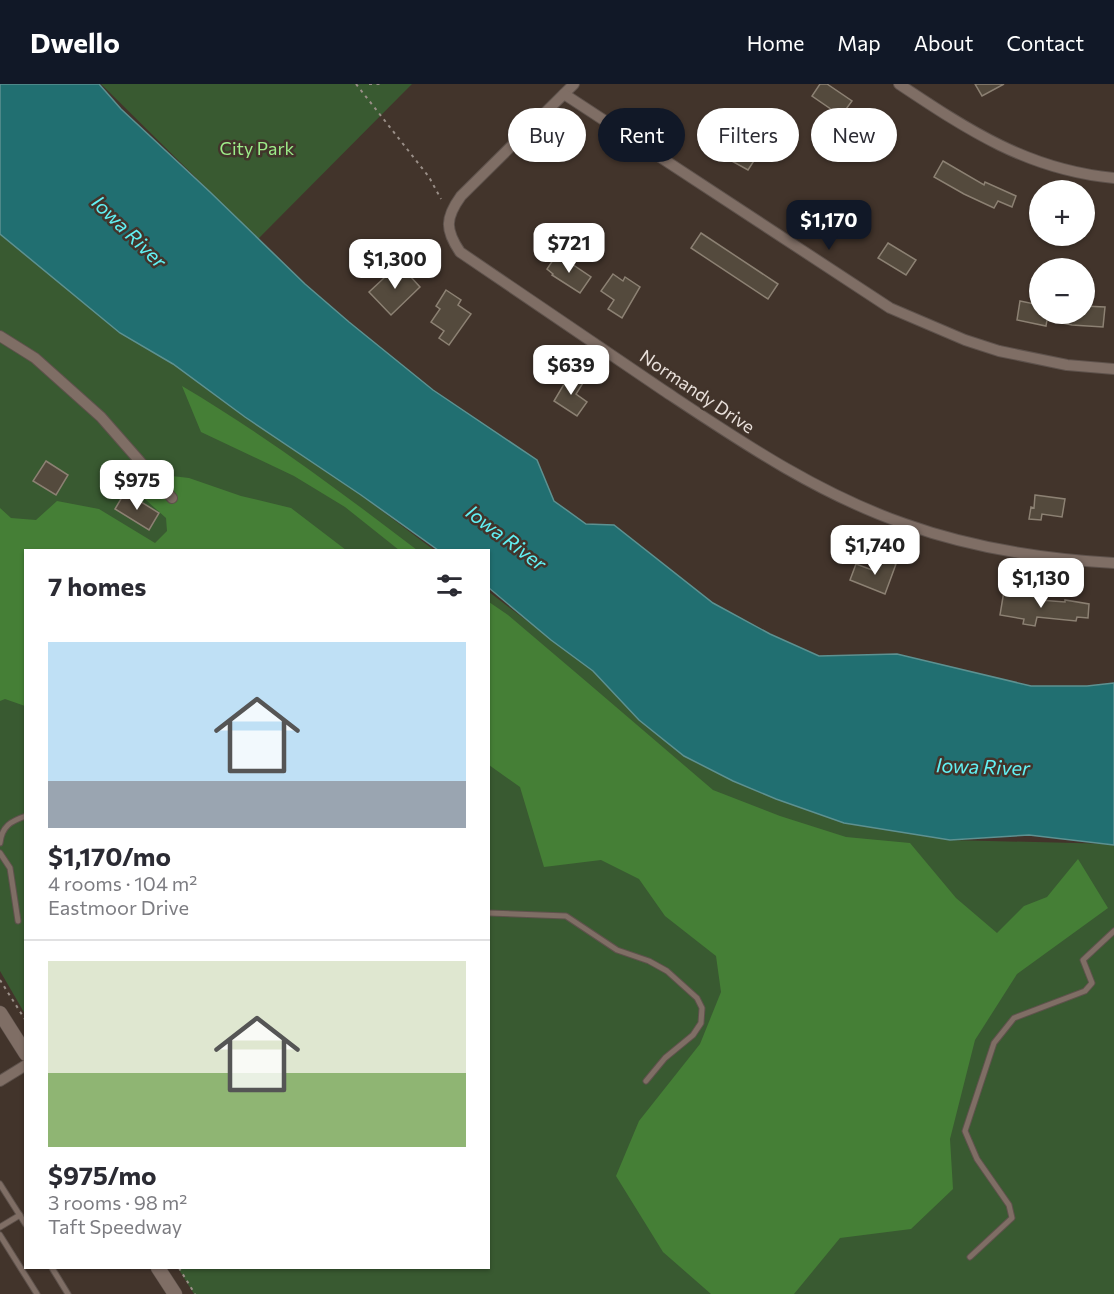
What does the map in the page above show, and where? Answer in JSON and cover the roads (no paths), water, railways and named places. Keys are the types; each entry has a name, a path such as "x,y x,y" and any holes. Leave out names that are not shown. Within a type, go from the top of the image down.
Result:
{"street":[{"name":"Normandy Drive","path":"574,84 460,196 452,208 449,219 452,240 460,252 743,443 818,487 905,525 972,543 1019,554 1114,563"},
{"path":"899,84 964,128 1025,157 1064,170 1114,178"},
{"path":"564,94 890,308 999,351 1067,365 1114,369"},
{"path":"0,336 35,358 101,417 172,498"},
{"path":"0,1013 24,1050"},
{"path":"0,1081 24,1066"},
{"path":"159,1269 175,1294"}],"lane":[{"path":"0,843 1,835 11,821 24,817"},
{"path":"0,853 10,868 18,921"},
{"path":"490,913 566,916 617,950 667,971 697,998 702,1008 701,1023 693,1035 665,1058 646,1081"},
{"path":"970,1257 1012,1218 1009,1205 977,1159 965,1131 994,1043 1014,1018 1085,991 1092,983 1083,960 1114,931"},
{"path":"0,1184 24,1222"},
{"path":"0,1227 20,1215"},
{"path":"0,1235 37,1294"},
{"path":"53,1269 68,1294"}],"water":[{"name":"Iowa River","path":"0,84 99,84 121,109 305,284 349,322 433,390 537,460 554,501 586,524 614,525 713,603 770,634 819,656 897,654 1031,686 1087,686 1114,683 1114,845 1029,835 950,840 844,823 733,781 684,756 639,720 593,671 551,640 490,589 490,549 437,549 245,417 173,364 120,333 0,234"}],"park label":[{"name":"City Park","path":"257,149"}]}
